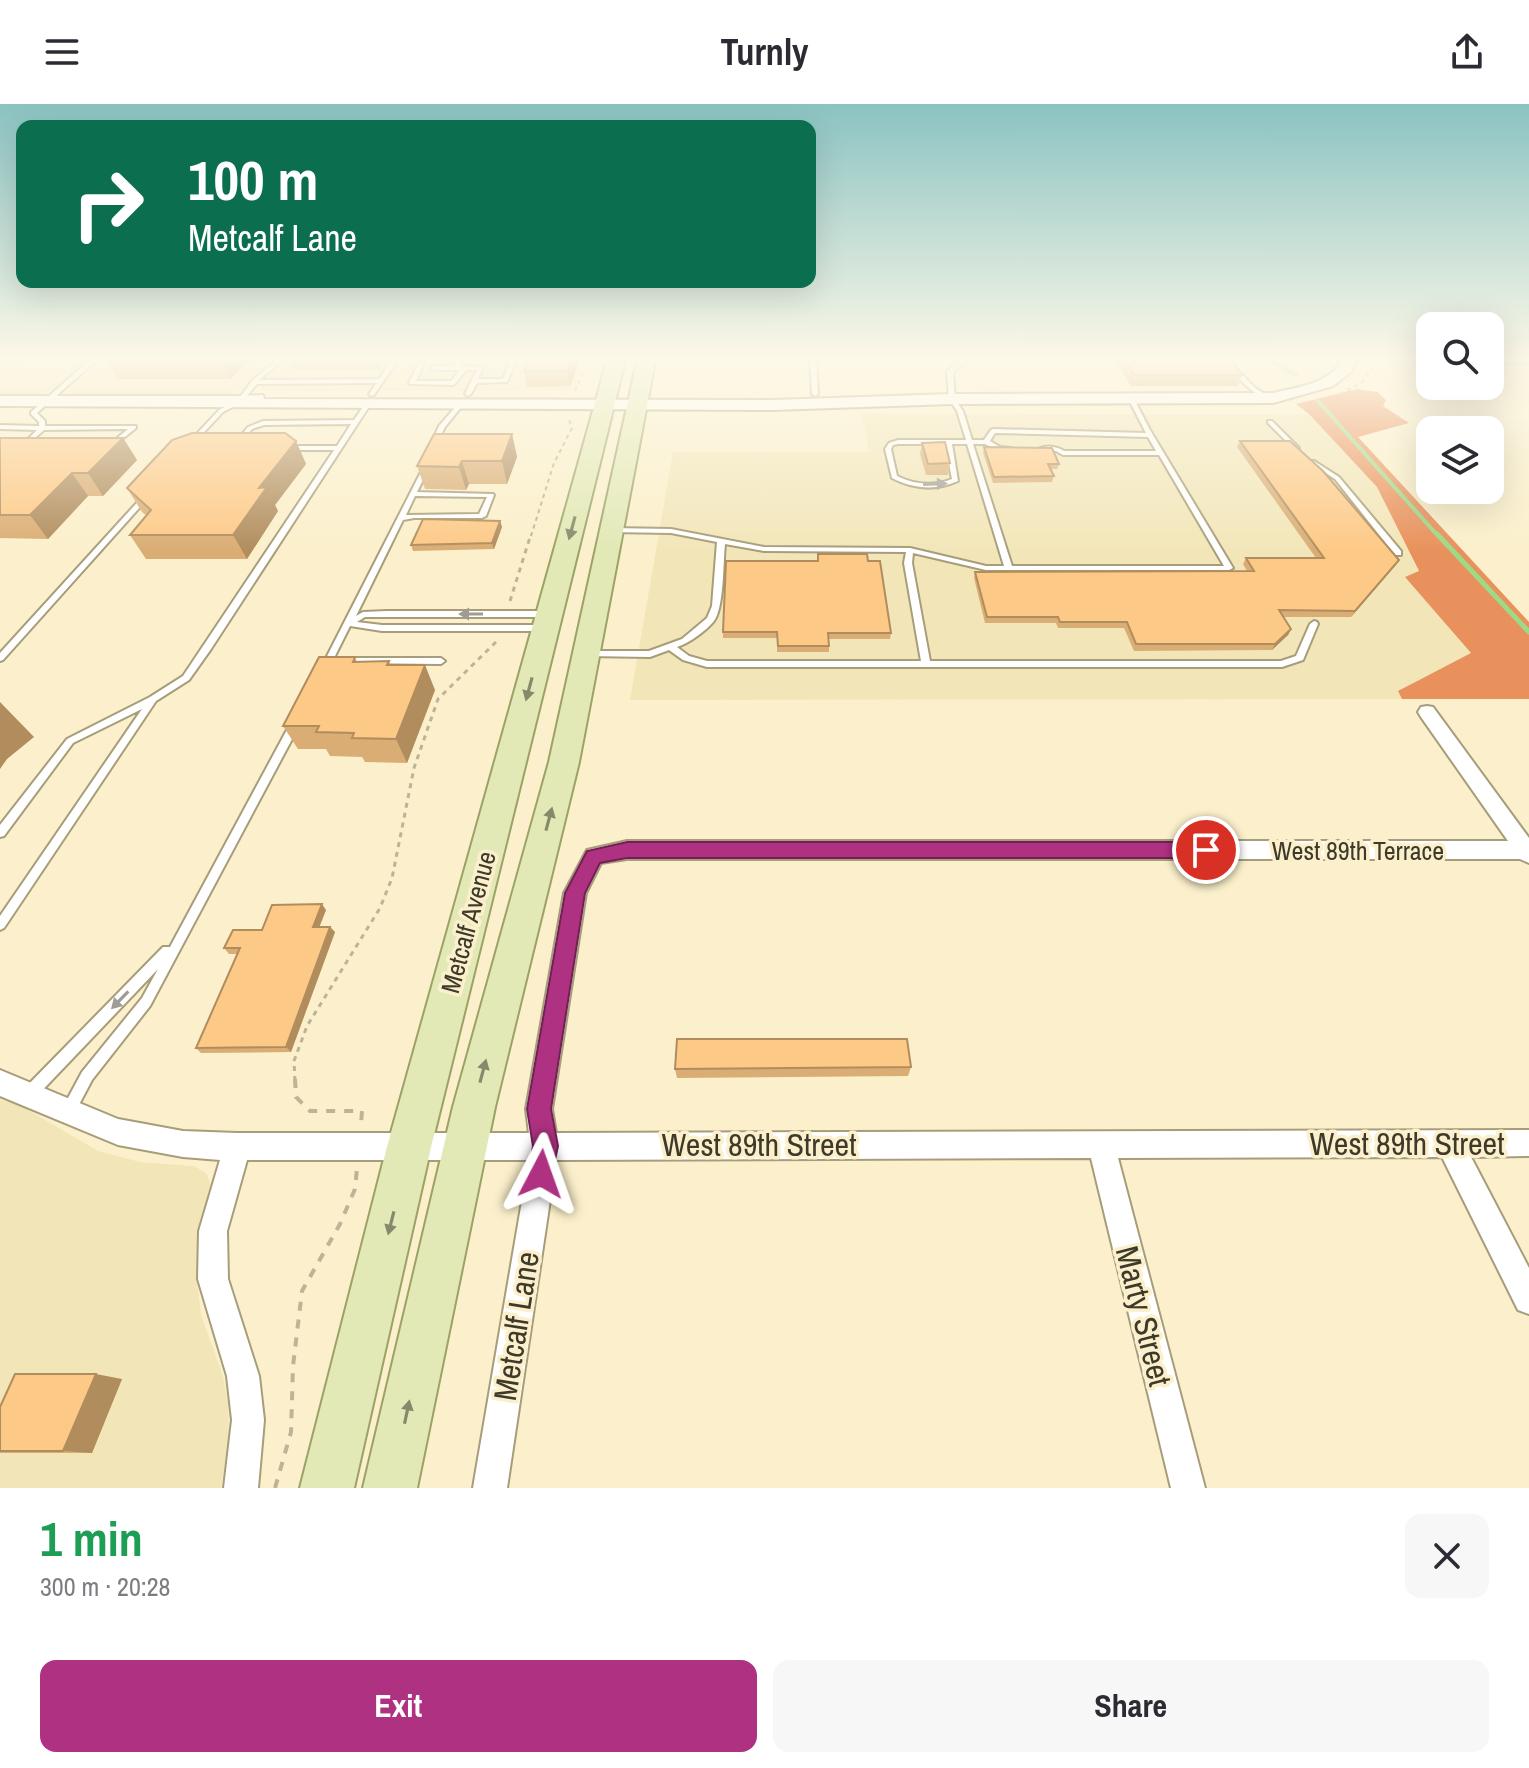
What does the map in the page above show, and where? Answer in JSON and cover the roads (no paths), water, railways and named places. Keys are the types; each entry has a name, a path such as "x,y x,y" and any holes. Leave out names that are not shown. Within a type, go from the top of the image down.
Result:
{"main road":[{"name":"Metcalf Avenue","path":"327,1488 409,1147 600,422"},
{"name":"Metcalf Avenue","path":"390,1488 465,1146 564,762 633,422"}],"street":[{"path":"1427,712 1528,852"},
{"name":"Metcalf Lane","path":"490,1488 545,1146 539,1109 575,893 594,856 627,850 662,850"},
{"name":"West 89th Terrace","path":"662,850 1528,852"},
{"name":"West 89th Street","path":"0,1083 118,1132 183,1144 237,1147 1529,1143"},
{"name":"Marty Street","path":"1101,1143 1188,1488"},
{"path":"1450,1144 1529,1299"},
{"path":"237,1147 213,1231 213,1279 243,1376 248,1420 241,1488"}],"lane":[{"path":"26,447 42,428 42,422"},
{"path":"202,448 187,448 211,422"},
{"path":"0,833 70,741 153,699 186,678 354,422"},
{"path":"247,448 232,448 250,428 263,423 354,422"},
{"path":"320,678 413,494 445,422"},
{"path":"963,422 1009,569"},
{"path":"610,530 671,531 764,549 910,550 986,568 1229,568 1142,422"},
{"path":"1270,422 1282,436 1337,478 1398,553"},
{"path":"0,427 134,427 116,444 103,444"},
{"path":"986,442 993,431 1149,435"},
{"path":"1051,434 1057,449"},
{"path":"29,441 38,441"},
{"path":"948,442 957,477 947,484 899,481 894,477 888,449 891,444 948,442 986,442 999,449 1014,449"},
{"path":"278,448 339,448"},
{"path":"1028,449 1057,449 1063,453 1160,453"},
{"path":"0,658 149,493"},
{"path":"401,518 482,516 491,495 413,494"},
{"path":"586,654 650,654 685,641 711,619 716,606 721,542"},
{"path":"910,550 908,563 926,664"},
{"path":"348,623 363,615 387,614 506,614 547,621"},
{"path":"348,623 382,628 503,628 547,621"},
{"path":"671,647 686,658 707,664 1282,664 1300,658 1314,624"},
{"path":"328,661 441,661"},
{"path":"0,925 153,699"},
{"path":"68,1111 87,1076 146,1002 174,944 304,710"},
{"path":"28,1095 174,944"}],"waterway":[{"path":"1336,422 1438,536"},
{"path":"1437,534 1529,632"}]}
